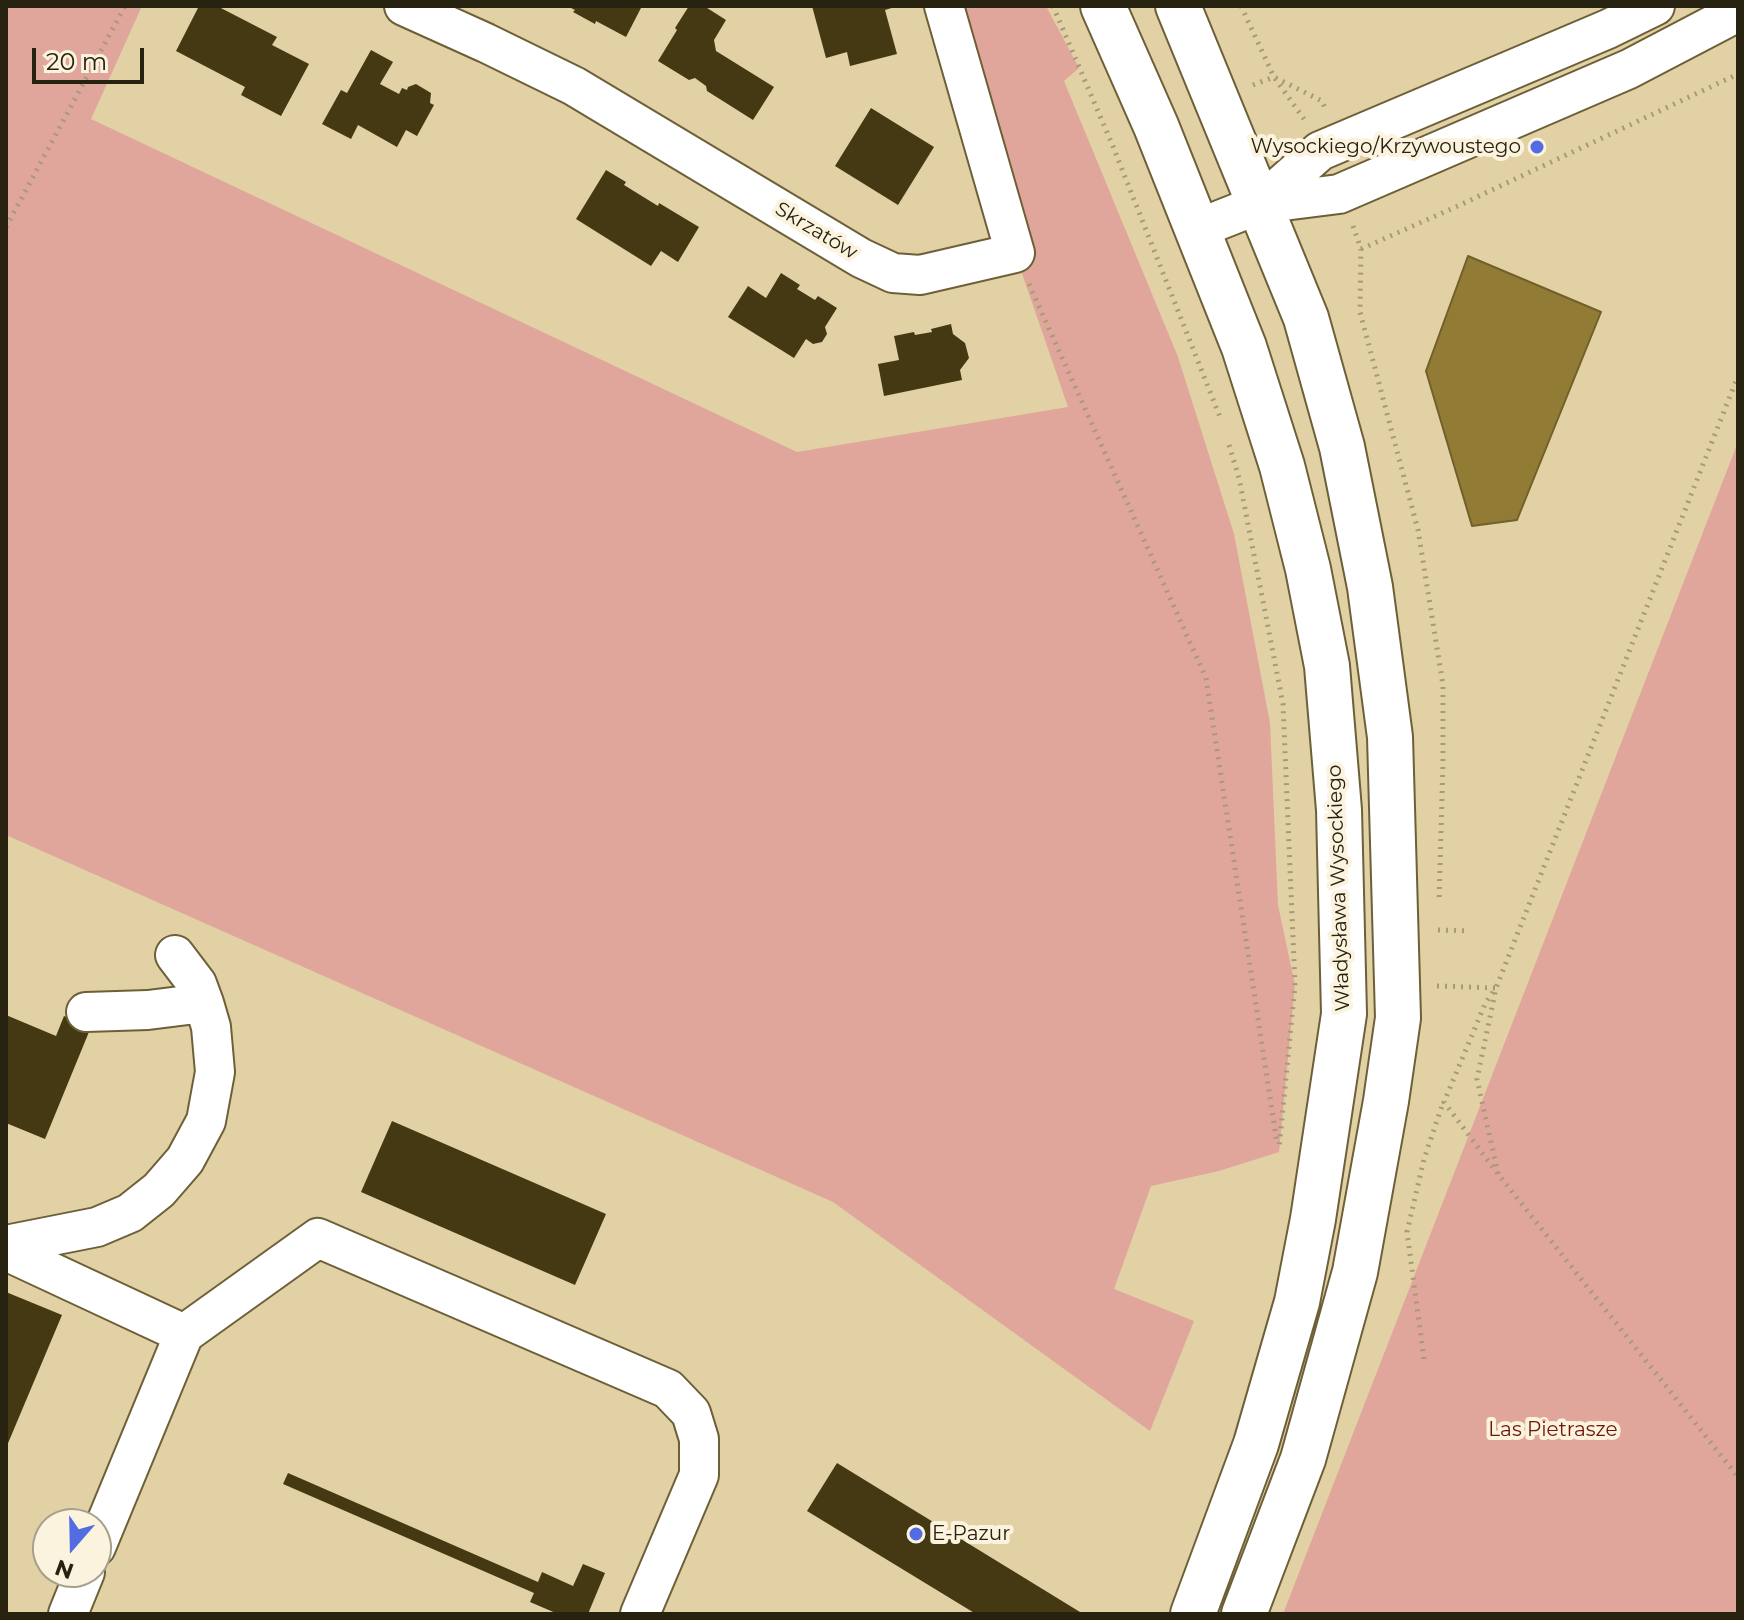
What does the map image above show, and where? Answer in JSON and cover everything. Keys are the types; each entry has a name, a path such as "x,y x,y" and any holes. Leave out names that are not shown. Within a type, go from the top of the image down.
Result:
{"main road":[{"name":"Władysława Wysockiego","path":"1103,6 1156,126 1244,347 1282,466 1308,569 1327,666 1339,810 1344,1014 1299,1216 1297,1302 1256,1444 1193,1614"},
{"path":"1178,6 1306,318 1342,447 1370,587 1390,737 1398,1018 1386,1101 1355,1272 1303,1459 1244,1614"}],"street":[{"name":"Skrzatów","path":"404,6 574,86 861,258 893,273 920,275 1015,253"},
{"path":"944,6 1015,253"},
{"path":"1260,204 1320,151 1608,29 1655,6"},
{"path":"1197,229 1260,204 1339,194 1629,69 1738,12"},
{"path":"6,1248 97,1227 130,1213 159,1190 185,1160 206,1121 215,1072 211,1027 204,1003 197,984 175,955"},
{"path":"86,1012 148,1010 204,1003"},
{"path":"112,1508 184,1334 318,1238 668,1389 691,1413 699,1439 699,1475 640,1614"},
{"path":"6,1248 184,1334"},
{"path":"68,1614 79,1588"}],"path":[{"path":"6,227 125,6"},
{"path":"1053,6 1112,144 1223,423"},
{"path":"1241,6 1274,77"},
{"path":"1361,249 1738,74"},
{"path":"1015,253 1206,678 1279,1152 1295,985 1283,704 1239,478 1227,437"},
{"path":"1498,1174 1477,1079 1496,988 1738,376"},
{"path":"1438,930 1469,931"},
{"path":"1434,985 1496,988"},
{"path":"1424,1359 1407,1232 1424,1159 1444,1102 1485,1004 1496,988"},
{"path":"1444,1102 1738,1477"}],"green space":[{"path":"6,6 142,6 91,119 797,452 1068,407 1015,253 960,6 1046,6 1079,68 1064,81 1178,357 1234,534 1270,723 1278,905 1295,985 1279,1152 1219,1171 1151,1186 1114,1289 1194,1321 1150,1431 833,1202 6,835"},
{"name":"Las Pietrasze","path":"1738,442 1738,1614 1283,1614 1503,1047"}],"shaded area":[{"path":"1468,256 1601,312 1517,520 1472,526 1426,371"}],"building":[{"path":"199,6 217,6 277,37 272,45 309,64 281,116 241,95 245,87 176,51"},
{"path":"567,6 642,6 626,37 596,21 595,24"},
{"path":"689,6 704,6 726,20 714,40 716,51 774,87 753,120 707,91 706,86 695,78 689,80 658,61"},
{"path":"812,6 898,6 885,10 897,54 850,66 847,52 826,58"},
{"path":"371,50 393,62 380,84 399,94 402,88 407,90 416,84 431,93 430,103 434,105 417,136 406,130 397,147 358,125 351,139 322,124 341,90 347,93"},
{"path":"871,108 934,147 898,205 835,166"},
{"path":"606,170 658,206 659,203 699,227 678,262 661,251 651,266 576,219"},
{"path":"781,273 800,285 797,289 815,300 818,296 837,308 825,327 827,334 822,342 813,344 806,339 794,358 728,317 748,286 766,298"},
{"path":"951,324 953,334 965,343 969,358 960,370 962,380 884,396 878,364 899,360 894,336 932,332 931,329"},
{"path":"6,1015 56,1036 64,1016 91,1027 45,1139 6,1123"},
{"path":"392,1121 606,1214 575,1285 361,1192"},
{"path":"6,1292 62,1315 6,1448"},
{"path":"837,1463 1080,1612 976,1614 807,1511"},
{"path":"288,1473 538,1582 542,1572 573,1586 583,1564 605,1573 588,1614 558,1614 530,1602 534,1593 283,1484"}],"place":[{"name":"Wysockiego/Krzywoustego","path":"1537,147"},
{"name":"E-Pazur","path":"916,1534"}]}
